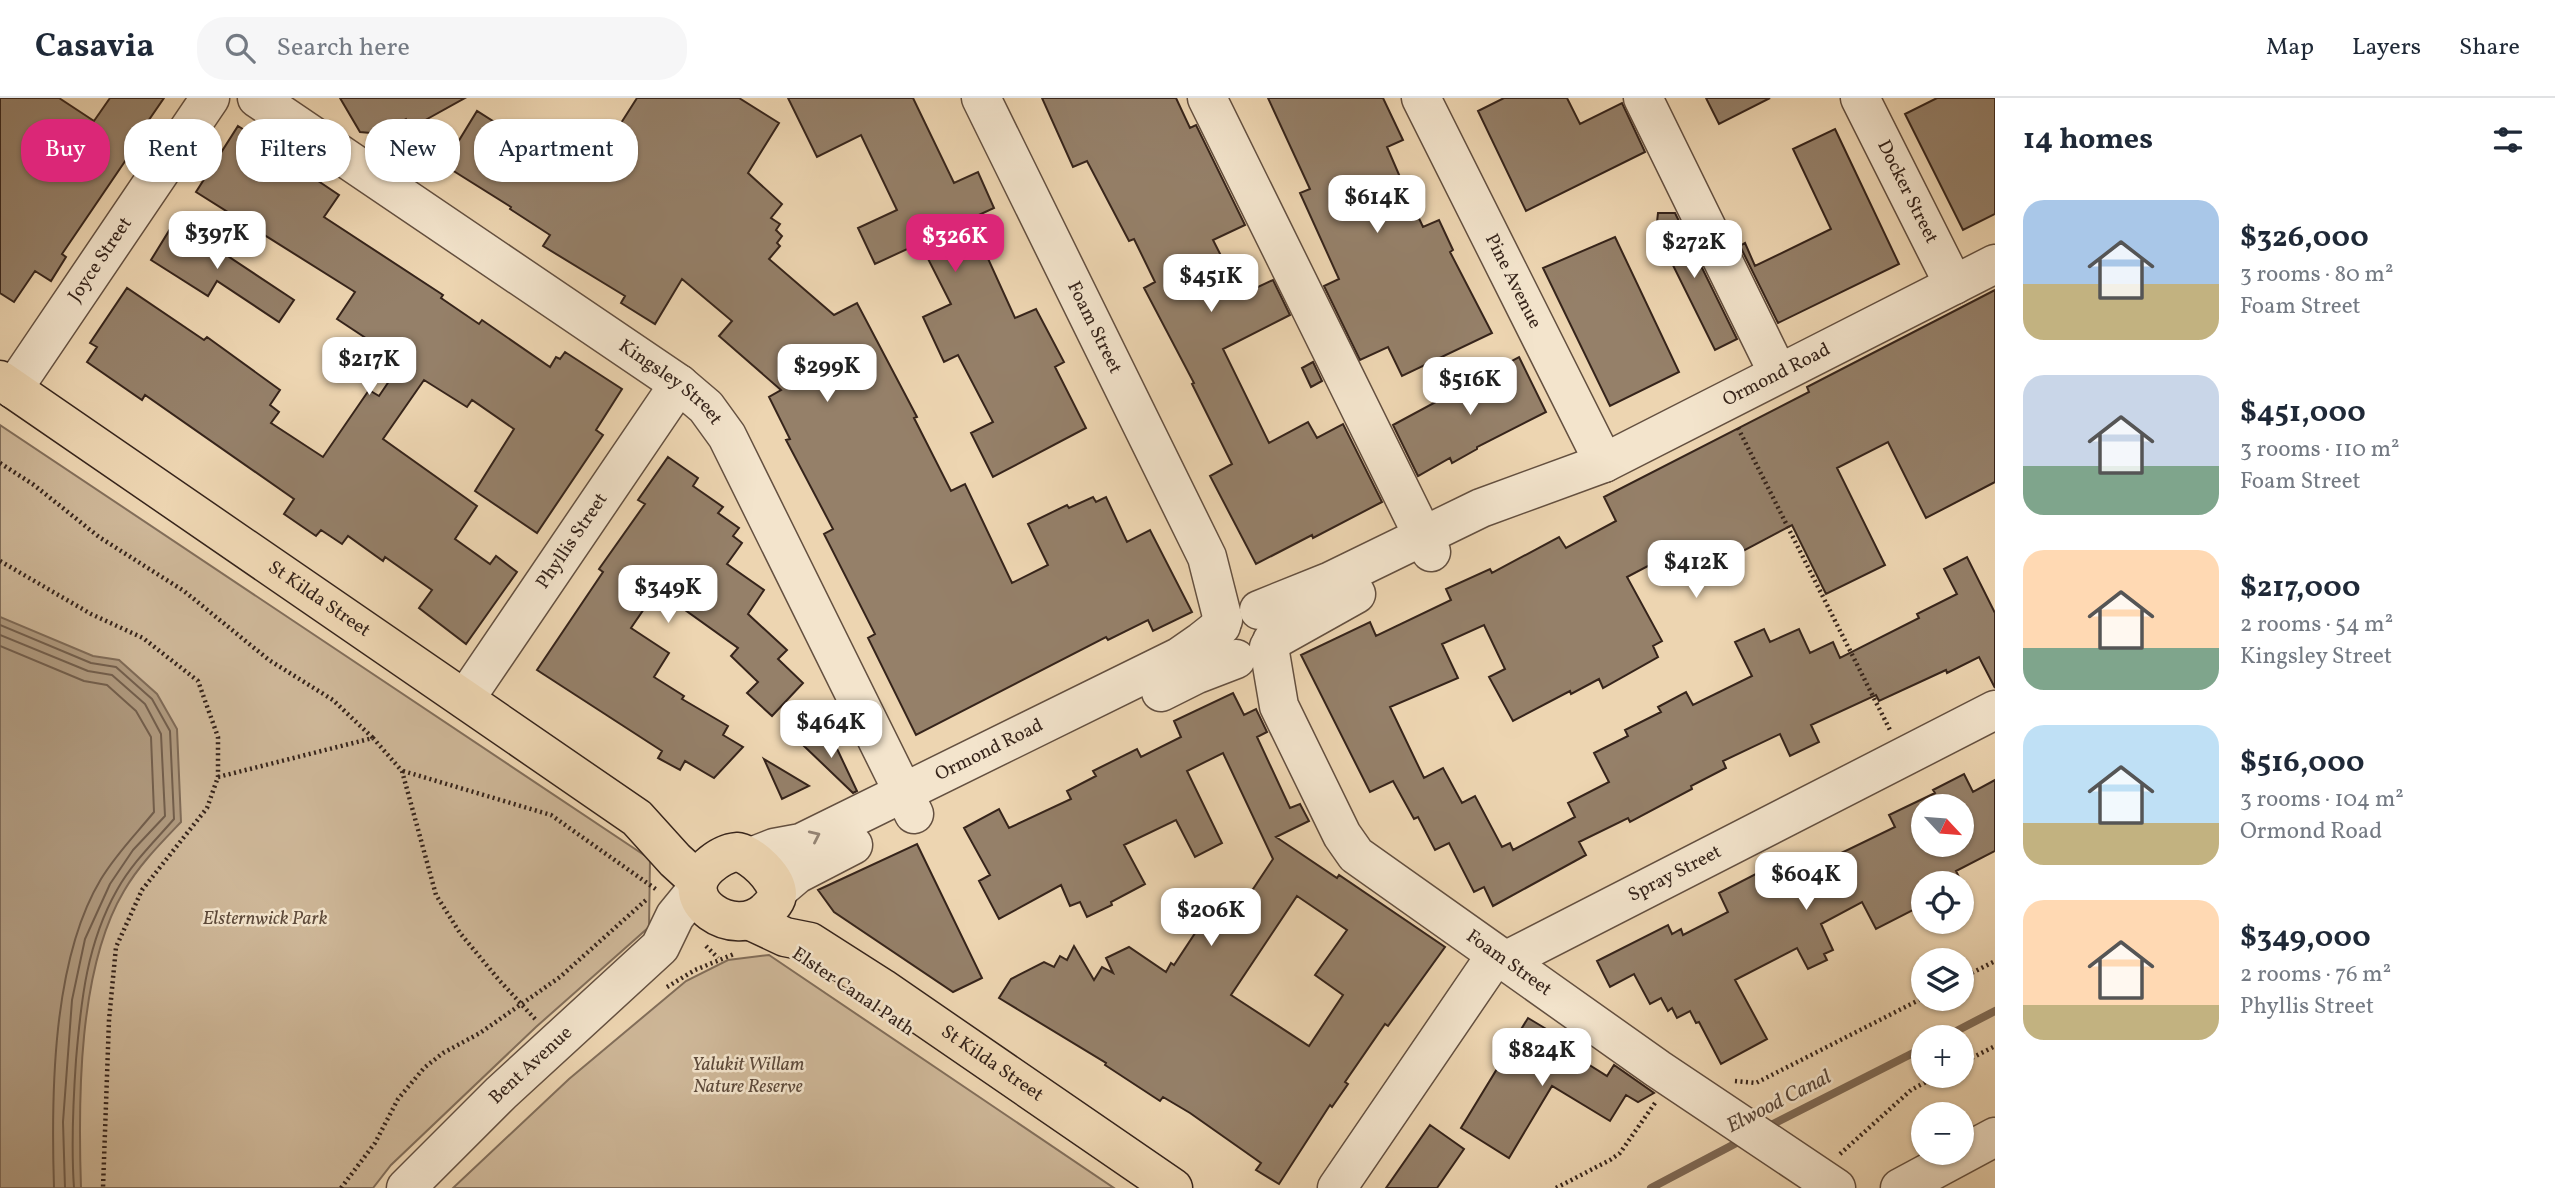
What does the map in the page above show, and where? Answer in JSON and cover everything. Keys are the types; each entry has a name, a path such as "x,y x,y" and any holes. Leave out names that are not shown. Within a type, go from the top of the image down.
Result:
{"main road":[{"name":"St Kilda Street","path":"7,384 636,818 697,885"},
{"name":"St Kilda Street","path":"636,818 738,856"},
{"path":"738,856 764,870 754,916 708,908 701,900 697,885 704,870 738,856"},
{"name":"St Kilda Street","path":"754,916 785,937 810,942 882,988 1173,1188"}],"street":[{"name":"Joyce Street","path":"7,384 210,98"},
{"name":"Kingsley Street","path":"257,98 679,384 706,407 727,436 908,803"},
{"name":"Foam Street","path":"981,98 1247,634 1250,676 1279,706 1342,835 1356,855 1658,1069 1826,1182"},
{"path":"1207,98 1428,545"},
{"name":"Pine Avenue","path":"1421,98 1604,463"},
{"path":"1643,98 1778,373"},
{"name":"Docker Street","path":"1860,98 1954,285"},
{"name":"Ormond Road","path":"738,856 801,843 908,803 1197,674 1247,634 1428,545 1512,512 1555,481 1604,463 1995,264"},
{"name":"Phyllis Street","path":"465,699 679,384"},
{"name":"Spray Street","path":"1337,1188 1501,958 1995,710"},
{"name":"Ormond Road","path":"754,916 797,874 908,803"},
{"name":"Bent Avenue","path":"407,1188 501,1093 660,947 675,916 697,885"},
{"name":"Bent Avenue","path":"660,947 754,916"},
{"path":"1900,1188 1995,1137"}],"path":[{"path":"1725,402 1903,755"},
{"path":"0,463 34,485 99,537 184,591 269,660 333,700 373,738 402,771 436,895 460,933 522,1005 480,1033 443,1053 424,1068 398,1099 375,1143 341,1188"},
{"path":"0,561 91,614 143,638 198,681 218,737 218,777 207,808 142,890 116,947 109,1020 103,1188"},
{"path":"218,777 373,738"},
{"path":"402,771 551,815 657,890"},
{"path":"665,989 719,958 754,916"},
{"path":"1974,972 1995,961"},
{"path":"1974,1057 1995,1046"},
{"path":"1826,1182 1915,1088"}],"green space":[{"name":"Elsternwick Park","path":"0,425 650,859 649,927 536,1027 391,1165 373,1188 0,1188"},
{"name":"Yalukit Willam Nature Reserve","path":"769,955 1114,1188 453,1188 569,1079 686,981 728,960"}],"water":[{"path":"0,617 93,656 119,660 157,694 177,729 181,822 143,864 124,891 109,922 97,958 89,996 81,1076 81,1188 0,1188"}],"building":[{"path":"0,98 59,98 91,119 21,119 21,182 110,182 110,119 95,119 110,98 164,98 150,119 124,119 124,163 62,254 66,257 51,281 35,271 14,302 0,293"},
{"path":"340,98 465,98 427,119 365,119 365,132 360,132"},
{"path":"637,98 739,98 779,123 748,173 782,204 771,218 780,224 776,230 782,236 777,243 780,246 769,259 834,315 857,303 917,417 914,418 951,491 965,484 1012,583 1048,565 1028,524 1067,505 1069,508 1093,497 1096,502 1106,497 1127,542 1150,530 1192,612 1153,631 1148,620 1108,640 1106,637 916,735 868,638 875,634 824,534 833,529 786,440 790,439 769,397 781,390 719,336 732,321 682,279 655,324 621,303 625,296 543,246 550,235 460,175 460,139 477,111 490,119 474,119 474,182 638,182 638,119 624,119"},
{"path":"788,98 913,98 954,183 978,172 994,208 970,219 1015,318 1036,309 1064,362 1055,367 1086,428 993,477 971,433 993,422 958,355 944,362 923,317 951,304 920,243 875,264 858,228 897,210 861,135 817,157"},
{"path":"1042,98 1176,98 1190,128 1196,125 1245,225 1213,240 1241,295 1273,280 1290,315 1223,349 1269,443 1308,422 1317,438 1343,424 1382,502 1256,564 1210,476 1232,464 1192,384 1194,383 1144,288 1155,282 1134,239 1129,241 1087,161 1073,167"},
{"path":"1268,98 1383,98 1403,140 1387,147 1403,184 1423,227 1439,220 1453,250 1450,252 1492,333 1402,376 1388,347 1360,360 1324,286 1339,279 1300,193 1310,189"},
{"path":"1504,98 1567,98 1580,124 1622,103 1645,152 1526,211 1478,111"},
{"path":"1706,98 1770,98 1719,124"},
{"path":"1937,98 1995,98 1995,214 1963,230 1905,114"},
{"path":"236,129 236,182 320,182 339,195 324,217 443,295 441,298 479,324 482,320 550,367 556,357 560,359 565,352 622,389 596,430 603,435 537,533 475,491 514,429 472,400 467,407 424,380 383,439 477,506 455,539 490,564 496,556 517,572 466,644 419,608 432,590 385,557 383,561 348,536 342,544 321,530 316,536 284,514 294,499 145,395 142,400 87,362 97,347 90,343 127,288 204,340 207,337 280,390 270,405 279,412 271,423 323,457 369,390 379,396 402,362 337,319 355,292 196,192 202,182 222,182 222,151"},
{"path":"1835,129 1899,264 1778,323 1740,246 1745,243 1755,266 1831,229 1793,149"},
{"path":"1658,213 1675,213 1737,339 1715,350 1656,231"},
{"path":"175,221 294,300 279,322 217,281 208,296 151,260"},
{"path":"1615,237 1679,372 1610,406 1543,268"},
{"path":"1995,290 1995,482 1926,518 1888,442 1837,468 1885,565 1826,594 1792,525 1696,576 1682,548 1627,577 1662,641 1653,646 1658,657 1603,688 1599,679 1513,721 1489,677 1505,669 1484,625 1442,644 1458,678 1390,707 1424,778 1443,768 1462,803 1475,796 1502,847 1510,843 1513,850 1575,817 1568,803 1609,782 1594,753 1628,736 1625,730 1661,712 1658,707 1686,692 1693,705 1752,676 1735,642 1764,629 1770,642 1799,629 1810,653 1833,642 1840,658 1919,618 1917,614 1957,594 1944,569 1967,557 1995,613 1995,688 1979,657 1879,701 1876,695 1811,725 1819,742 1790,756 1780,734 1723,761 1726,768 1691,786 1692,789 1630,822 1628,818 1579,842 1586,855 1493,906 1484,887 1474,892 1449,843 1435,850 1418,817 1414,819 1393,781 1370,792 1301,655 1370,622 1376,636 1451,600 1446,589 1490,569 1492,573 1559,537 1566,548 1616,521 1604,497 1809,392 1807,387"},
{"path":"1519,357 1546,412 1477,447 1452,463 1450,458 1418,476 1393,425"},
{"path":"1313,362 1322,381 1311,387 1302,368"},
{"path":"668,457 698,478 693,486 723,507 718,513 739,528 733,536 742,543 727,564 764,590 748,614 787,650 778,659 803,683 772,716 747,693 758,682 731,656 738,648 657,590 631,628 669,653 654,677 684,696 682,699 728,726 723,735 743,747 714,778 685,761 680,770 658,758 662,751 537,670 603,572 599,569 645,504 638,500"},
{"path":"1233,693 1244,715 1256,709 1267,732 1257,737 1290,808 1300,804 1309,821 1276,837 1337,878 1339,875 1445,947 1388,1026 1385,1024 1345,1082 1348,1084 1332,1107 1330,1105 1279,1184 1256,1170 1261,1163 1190,1113 1163,1097 1160,1101 1105,1065 1106,1063 999,998 1011,979 1044,962 1054,967 1060,956 1067,960 1074,946 1094,980 1102,967 1113,973 1106,958 1129,947 1166,972 1171,963 1174,965 1213,906 1233,919 1273,859 1223,753 1187,771 1222,843 1195,857 1176,820 1124,845 1145,884 1111,902 1112,905 1087,917 1080,902 1070,906 1061,885 999,919 979,881 990,875 964,828 999,809 1009,828 1071,799 1067,791 1096,776 1093,771 1137,749 1141,757 1181,737 1174,721","holes":["1297,896 1347,930 1315,975 1343,995 1309,1046 1231,995"]},
{"path":"830,734 857,791 853,793 804,746"},
{"path":"764,759 809,786 782,799"},
{"path":"1964,774 1973,792 1995,780 1995,851 1956,871 1911,871 1911,911 1876,929 1862,902 1821,924 1833,950 1824,954 1827,960 1808,969 1797,948 1735,980 1767,1039 1721,1064 1699,1022 1696,1023 1690,1011 1677,1018 1672,1008 1668,1011 1661,998 1650,1004 1634,974 1610,987 1597,961 1668,925 1672,934 1681,929 1683,935 1728,912 1719,893 1777,863 1780,869 1792,864 1796,873 1829,856 1831,858 1895,827 1889,815 1911,804 1911,858 1974,858 1974,794 1933,794 1933,790"},
{"path":"917,844 982,978 953,992 834,912 818,890"},
{"path":"1528,1018 1568,1042 1564,1049 1607,1076 1614,1065 1654,1093 1638,1102 1626,1095 1610,1121 1552,1086 1509,1158 1461,1128"},
{"path":"1430,1125 1464,1149 1437,1188 1386,1188"}],"waterway":[{"name":"Elwood Canal","path":"1968,1025 1995,1011"},
{"name":"Elwood Canal","path":"1765,1128 1911,1054"},
{"name":"Elwood Canal","path":"1651,1188 1744,1139"}]}
